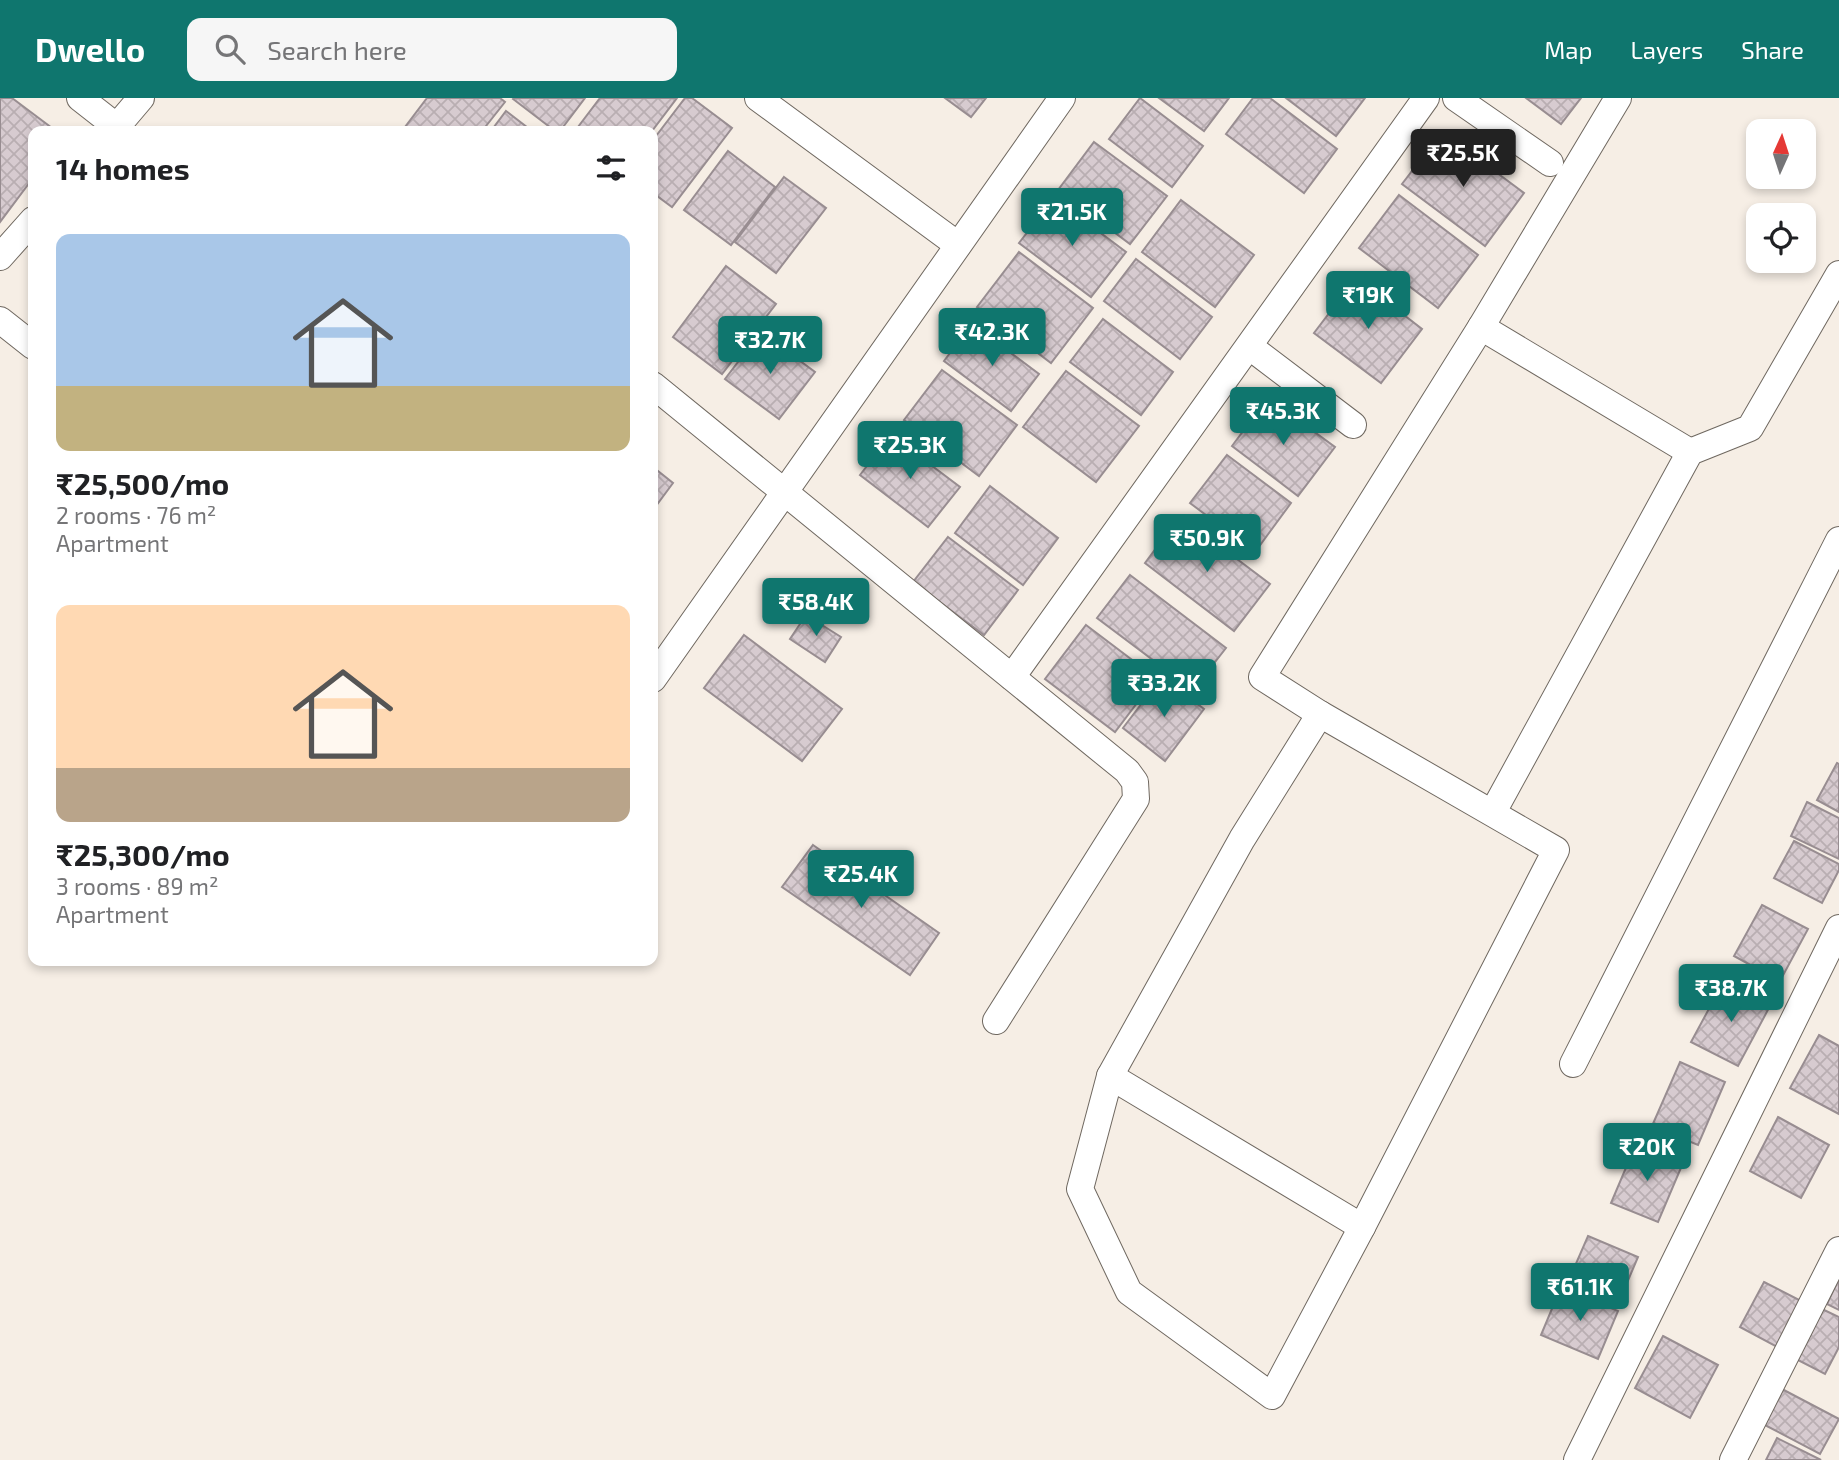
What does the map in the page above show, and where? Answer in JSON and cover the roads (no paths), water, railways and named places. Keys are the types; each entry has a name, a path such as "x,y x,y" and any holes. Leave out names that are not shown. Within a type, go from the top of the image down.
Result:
{"street":[{"path":"80,98 112,126"},
{"path":"118,126 141,98"},
{"path":"758,98 958,245"},
{"path":"658,672 1062,98"},
{"path":"1012,677 1426,98"},
{"path":"1456,98 1550,163"},
{"path":"1320,714 1242,839 1110,1076 1080,1189 1129,1292 1272,1396 1556,850 1320,714 1262,677 1481,327 1618,98"},
{"path":"0,257 28,226"},
{"path":"1493,812 1690,452 1750,428 1839,274"},
{"path":"0,320 28,342"},
{"path":"1481,327 1690,452"},
{"path":"1250,346 1353,425"},
{"path":"658,388 1127,771 1135,782 1136,799 996,1021"},
{"path":"1573,1064 1839,540"},
{"path":"1577,1460 1839,928"},
{"path":"1110,1076 1362,1227"},
{"path":"1733,1460 1839,1250"}]}
